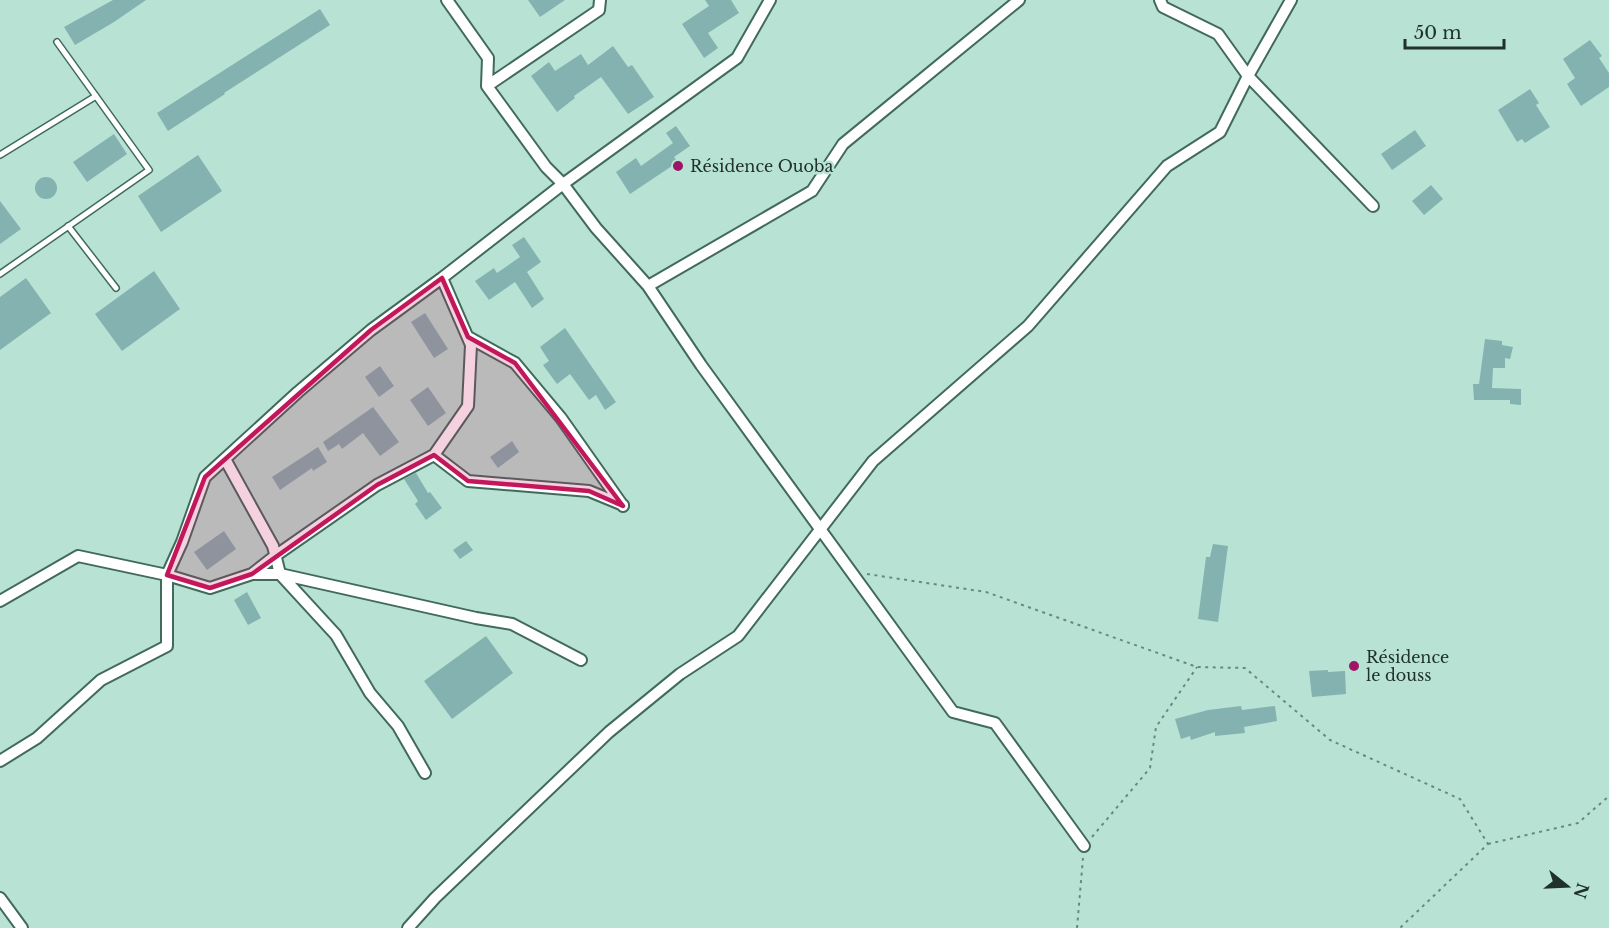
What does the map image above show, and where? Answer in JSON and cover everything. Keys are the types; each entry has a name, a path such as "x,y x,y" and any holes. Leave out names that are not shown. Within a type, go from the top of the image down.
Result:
{"street":[{"path":"447,0 488,58 487,86 546,167 563,184 596,228 648,286 701,365 953,712 995,723 1084,846"},
{"path":"487,86 599,10 600,0"},
{"path":"0,761 37,738 101,680 167,646 168,575 205,477 298,392 371,330 563,184 737,58 770,0"},
{"path":"648,286 812,191 843,144 1019,0"},
{"path":"1160,0 1163,7 1218,34 1248,75 1373,206"},
{"path":"408,928 435,898 609,732 680,674 738,636 873,461 1028,326 1167,166 1220,132 1248,75 1291,0"},
{"path":"252,574 376,485 434,455 468,406 471,345 442,278"},
{"path":"434,455 468,481 589,491 623,506 561,418 515,363 468,337"},
{"path":"225,459 273,546 280,574 336,635 370,693 398,726 425,773"},
{"path":"0,601 78,556 168,575 210,588 252,574 280,574 512,624 581,660"},
{"path":"0,897 22,928"}],"lane":[{"path":"0,273 149,170 57,42"},
{"path":"0,155 96,96"},
{"path":"68,226 116,288"}],"path":[{"path":"853,572 986,592 1197,667 1245,668 1330,740 1460,799 1488,844"},
{"path":"1077,928 1084,846 1150,768 1156,727 1197,667"},
{"path":"1400,928 1488,844 1578,823 1609,796"}],"highlighted area":[{"path":"442,278 468,337 515,363 623,506 589,491 468,481 434,455 377,485 252,574 210,588 167,575 205,477 371,330"}],"building":[{"path":"113,0 146,0 75,45 64,27"},
{"path":"528,0 565,0 540,17"},
{"path":"705,0 731,0 739,13 708,33 718,48 704,58 682,24 709,6"},
{"path":"320,9 330,25 168,131 157,113"},
{"path":"1590,40 1602,56 1599,58 1609,73 1609,87 1581,106 1567,84 1575,78 1563,59"},
{"path":"613,46 628,67 632,65 654,97 628,114 601,77 574,96 575,98 557,112 531,76 549,62 555,71 581,54 588,65"},
{"path":"1530,89 1539,103 1536,105 1550,127 1525,143 1522,139 1517,142 1498,110"},
{"path":"676,126 690,146 674,157 678,162 630,194 616,172 636,158 641,166 673,143 666,133"},
{"path":"1415,130 1426,146 1392,170 1381,154"},
{"path":"114,134 127,154 87,182 73,162"},
{"path":"198,155 222,191 161,232 138,196"},
{"path":"46,177 54,180 57,188 54,196 46,199 38,196 35,188 38,180"},
{"path":"1431,185 1443,199 1424,215 1412,201"},
{"path":"0,201 21,229 0,244"},
{"path":"524,237 541,262 527,272 544,299 532,308 515,282 489,300 475,281 494,268 497,273 520,257 512,245"},
{"path":"154,271 180,309 122,351 95,314"},
{"path":"26,278 51,313 0,350 0,297"},
{"path":"425,313 448,349 434,358 411,322"},
{"path":"565,328 616,402 605,410 596,395 589,400 570,374 557,384 543,365 549,361 540,347"},
{"path":"1485,339 1502,341 1502,345 1513,347 1510,359 1505,358 1505,368 1493,368 1492,388 1521,389 1521,405 1510,404 1510,400 1474,400 1473,384 1479,384"},
{"path":"380,366 394,386 379,397 365,377"},
{"path":"428,387 446,413 428,426 410,400"},
{"path":"373,407 399,442 380,456 363,433 342,449 339,444 328,451 323,442"},
{"path":"512,441 519,452 498,468 490,457"},
{"path":"318,447 327,462 313,471 312,468 280,490 272,477"},
{"path":"416,473 428,493 430,492 442,508 426,520 415,504 418,501 404,479"},
{"path":"224,531 236,549 207,570 194,552"},
{"path":"466,541 473,550 460,559 453,550"},
{"path":"1213,544 1228,546 1218,622 1198,619 1206,557 1210,557"},
{"path":"247,592 261,618 248,625 234,600"},
{"path":"486,636 513,673 452,719 424,681"},
{"path":"1328,670 1328,672 1345,671 1346,694 1312,697 1309,671"},
{"path":"1241,706 1242,710 1275,706 1277,721 1244,727 1245,733 1215,736 1215,732 1191,740 1190,736 1181,739 1175,719 1208,710"}],"place":[{"name":"Résidence Ouoba","path":"678,166"},
{"name":"Résidence le douss","path":"1354,666"}]}
